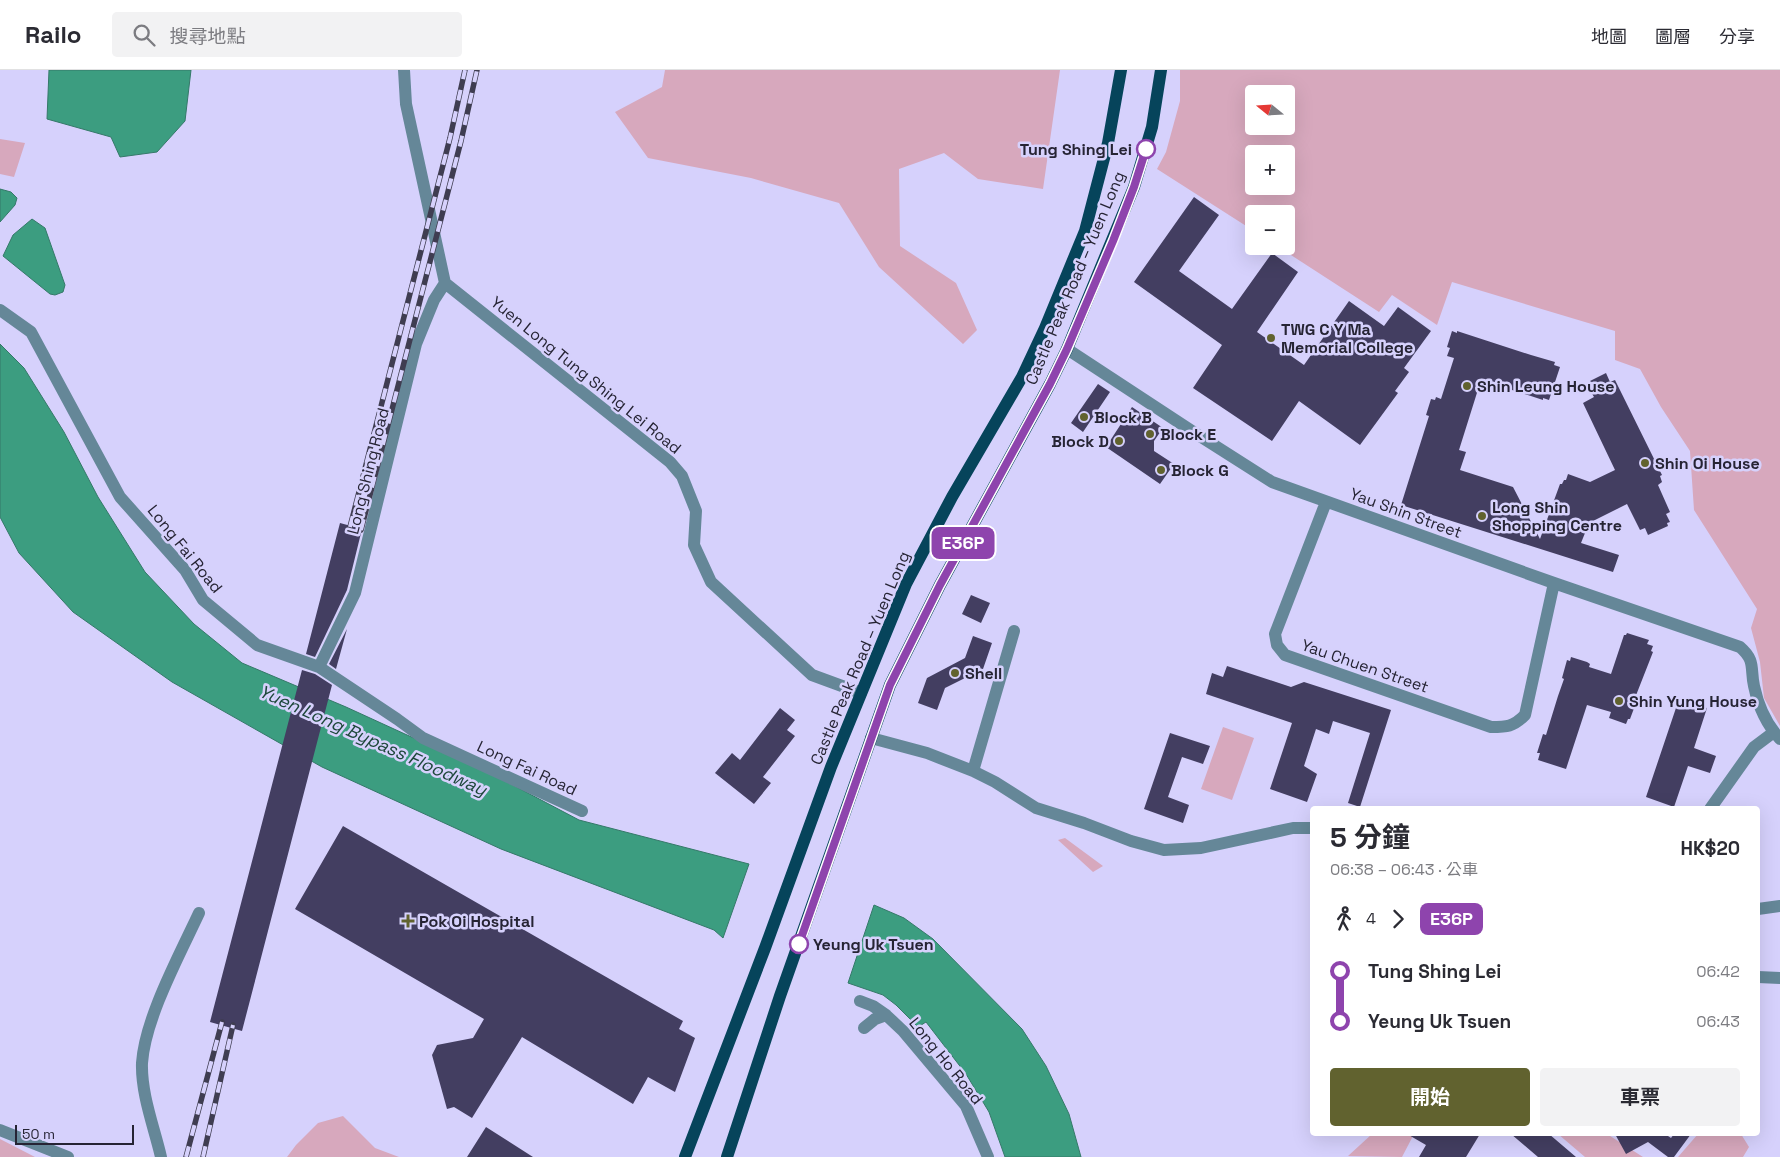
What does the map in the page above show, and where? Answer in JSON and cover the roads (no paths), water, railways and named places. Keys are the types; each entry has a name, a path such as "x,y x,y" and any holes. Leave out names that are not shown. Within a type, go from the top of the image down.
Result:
{"main road":[{"name":"Castle Peak Road – Yuen Long","path":"686,1157 762,957 831,767 906,584 952,497 1022,377 1045,328 1085,232 1108,143 1121,70"},
{"name":"Castle Peak Road – Yuen Long","path":"727,1157 780,996 890,685 936,593 1050,384 1067,349 1134,187 1152,127 1161,70"}],"street":[{"path":"404,70 406,104 445,283"},
{"name":"Yuen Long Tung Shing Lei Road","path":"445,283 670,462 682,476 696,511 694,545 711,582 812,674 861,693"},
{"name":"Long Shing Road","path":"319,667 355,593 416,344 434,300 445,283"},
{"name":"Long Fai Road","path":"0,310 31,332 120,497 185,570 203,600 257,645 319,667 398,719 423,738 582,811"},
{"name":"Yau Shin Street","path":"1067,349 1272,482 1740,647 1749,654 1757,698 1777,735"},
{"name":"Yau Chuen Street","path":"1326,502 1275,634 1277,645 1285,655 1490,727 1507,727 1518,723 1525,715 1554,583"},
{"path":"973,771 1014,631"},
{"path":"1712,806 1754,747 1777,735"},
{"path":"871,738 927,753 973,771 995,782 1036,808 1164,850 1201,848 1293,828 1310,828"},
{"path":"1760,910 1780,906"},
{"path":"161,1157 144,1088 142,1063 148,1034 161,997 199,913"},
{"path":"1760,977 1780,978"},
{"name":"Long Ho Road","path":"860,1001 873,1006 886,1015 903,1031 966,1106 988,1157"},
{"path":"864,1028 875,1019 886,1015"},
{"path":"0,1130 68,1157"}],"water":[{"path":"49,70 191,70 185,121 157,152 120,157 111,137 47,119"},
{"path":"0,189 11,192 17,198 15,205 0,222"},
{"path":"32,219 45,228 65,285 63,292 55,295 50,294 3,256 13,235"},
{"name":"Yuen Long Bypass Floodway","path":"0,344 24,368 64,432 98,497 145,572 194,624 242,663 346,707 490,773 579,820 749,864 723,938 714,930 501,849 322,767 172,682 73,612 19,553 0,517"},
{"path":"874,905 904,918 933,939 1022,1029 1046,1066 1069,1114 1081,1157 1005,1157 989,1112 966,1074 926,1022 918,1027 883,995 848,983"}],"railway":[{"path":"350,527 450,138 465,70"},
{"path":"361,530 461,141 477,70"},
{"path":"186,1157 222,1022"},
{"path":"203,1157 233,1025"}],"place":[{"name":"Tung Shing Lei","path":"1146,149"},
{"name":"TWG C Y Ma Memorial College","path":"1271,338"},
{"name":"Shin Leung House","path":"1467,386"},
{"name":"Block B","path":"1084,417"},
{"name":"Block E","path":"1150,434"},
{"name":"Block D","path":"1119,441"},
{"name":"Shin Oi House","path":"1645,463"},
{"name":"Block G","path":"1161,470"},
{"name":"Long Shin Shopping Centre","path":"1482,516"},
{"name":"Shell","path":"955,673"},
{"name":"Shin Yung House","path":"1619,701"},
{"name":"Pok Oi Hospital","path":"408,921"},
{"name":"Yeung Uk Tsuen","path":"799,944"}]}
